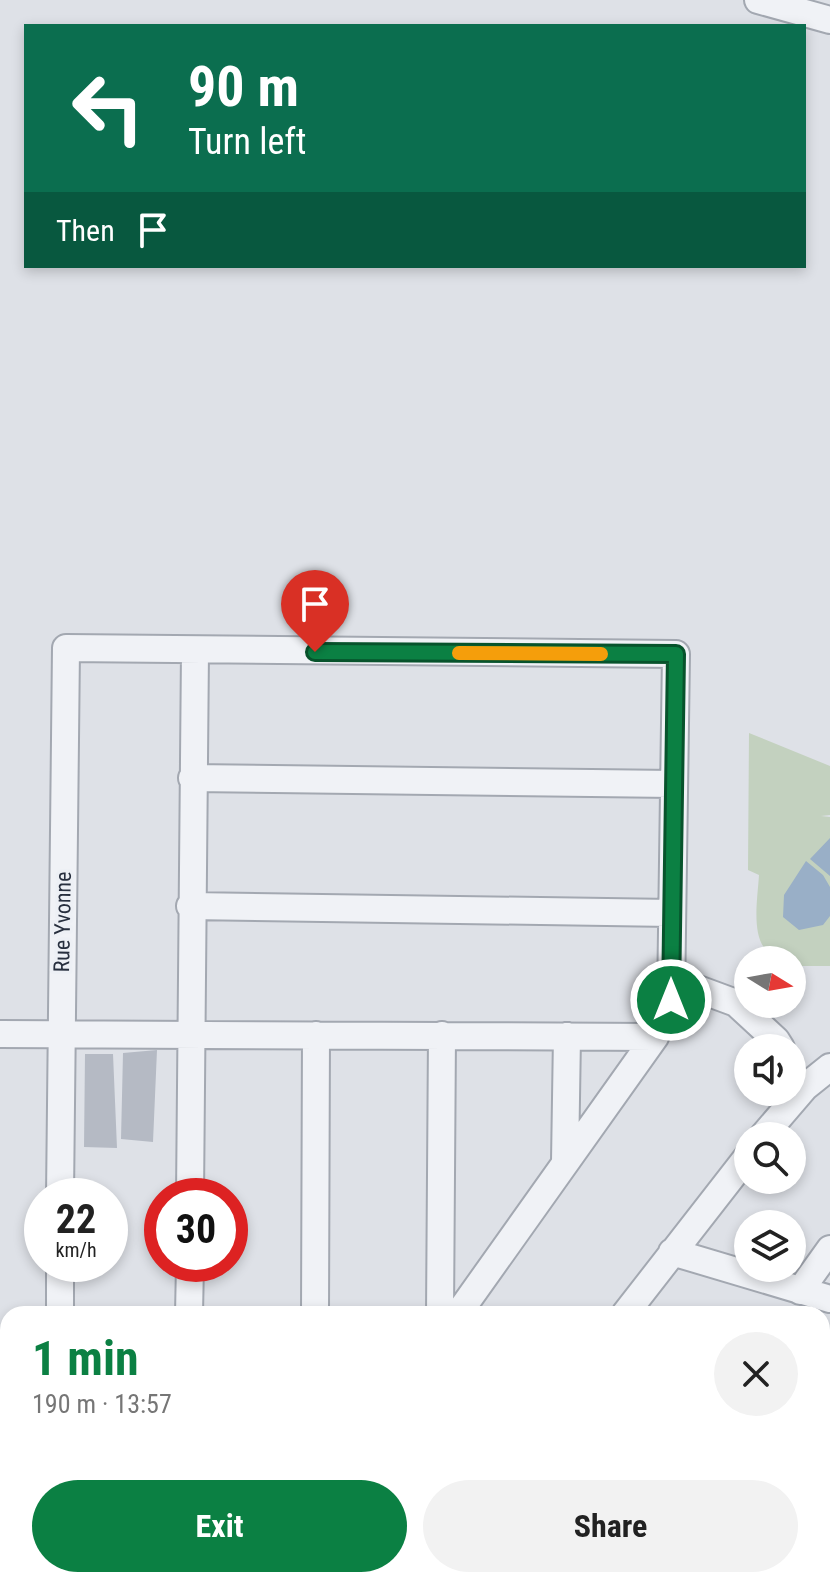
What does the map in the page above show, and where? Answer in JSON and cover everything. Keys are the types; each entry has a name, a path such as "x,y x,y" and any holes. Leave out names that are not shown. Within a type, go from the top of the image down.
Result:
{"street":[{"path":"758,0 830,20"},
{"name":"Rue Yvonne","path":"60,1178 66,648 195,651"},
{"path":"190,1178 190,906 195,651 676,654 671,1000 655,1037 464,1306"},
{"path":"192,778 674,784"},
{"path":"190,906 672,913"},
{"path":"671,979 736,1003 770,1034"},
{"path":"0,1034 655,1037"},
{"path":"315,1306 316,1035"},
{"path":"440,1306 442,1035"},
{"path":"565,1161 567,1036"},
{"path":"806,1074 830,1067"},
{"path":"631,1306 734,1174"},
{"path":"800,1291 830,1249"},
{"path":"672,1252 830,1299"},
{"path":"60,1282 60,1306"},
{"path":"189,1306 190,1282"}],"green space":[{"path":"749,733 830,766 830,815 821,816 830,817 830,966 806,966 806,946 764,946 756,916 759,875 748,870"}],"water":[{"path":"830,838 830,876 810,859"},
{"path":"806,861 823,875 830,887 830,916 823,925 799,930 783,917 784,895"}],"building":[{"path":"157,1050 153,1142 121,1139 123,1053"},
{"path":"85,1054 113,1054 117,1148 84,1147"}],"slow traffic":[{"path":"459,653 601,654"}],"route":[{"path":"315,652 676,654 671,1000"}]}
